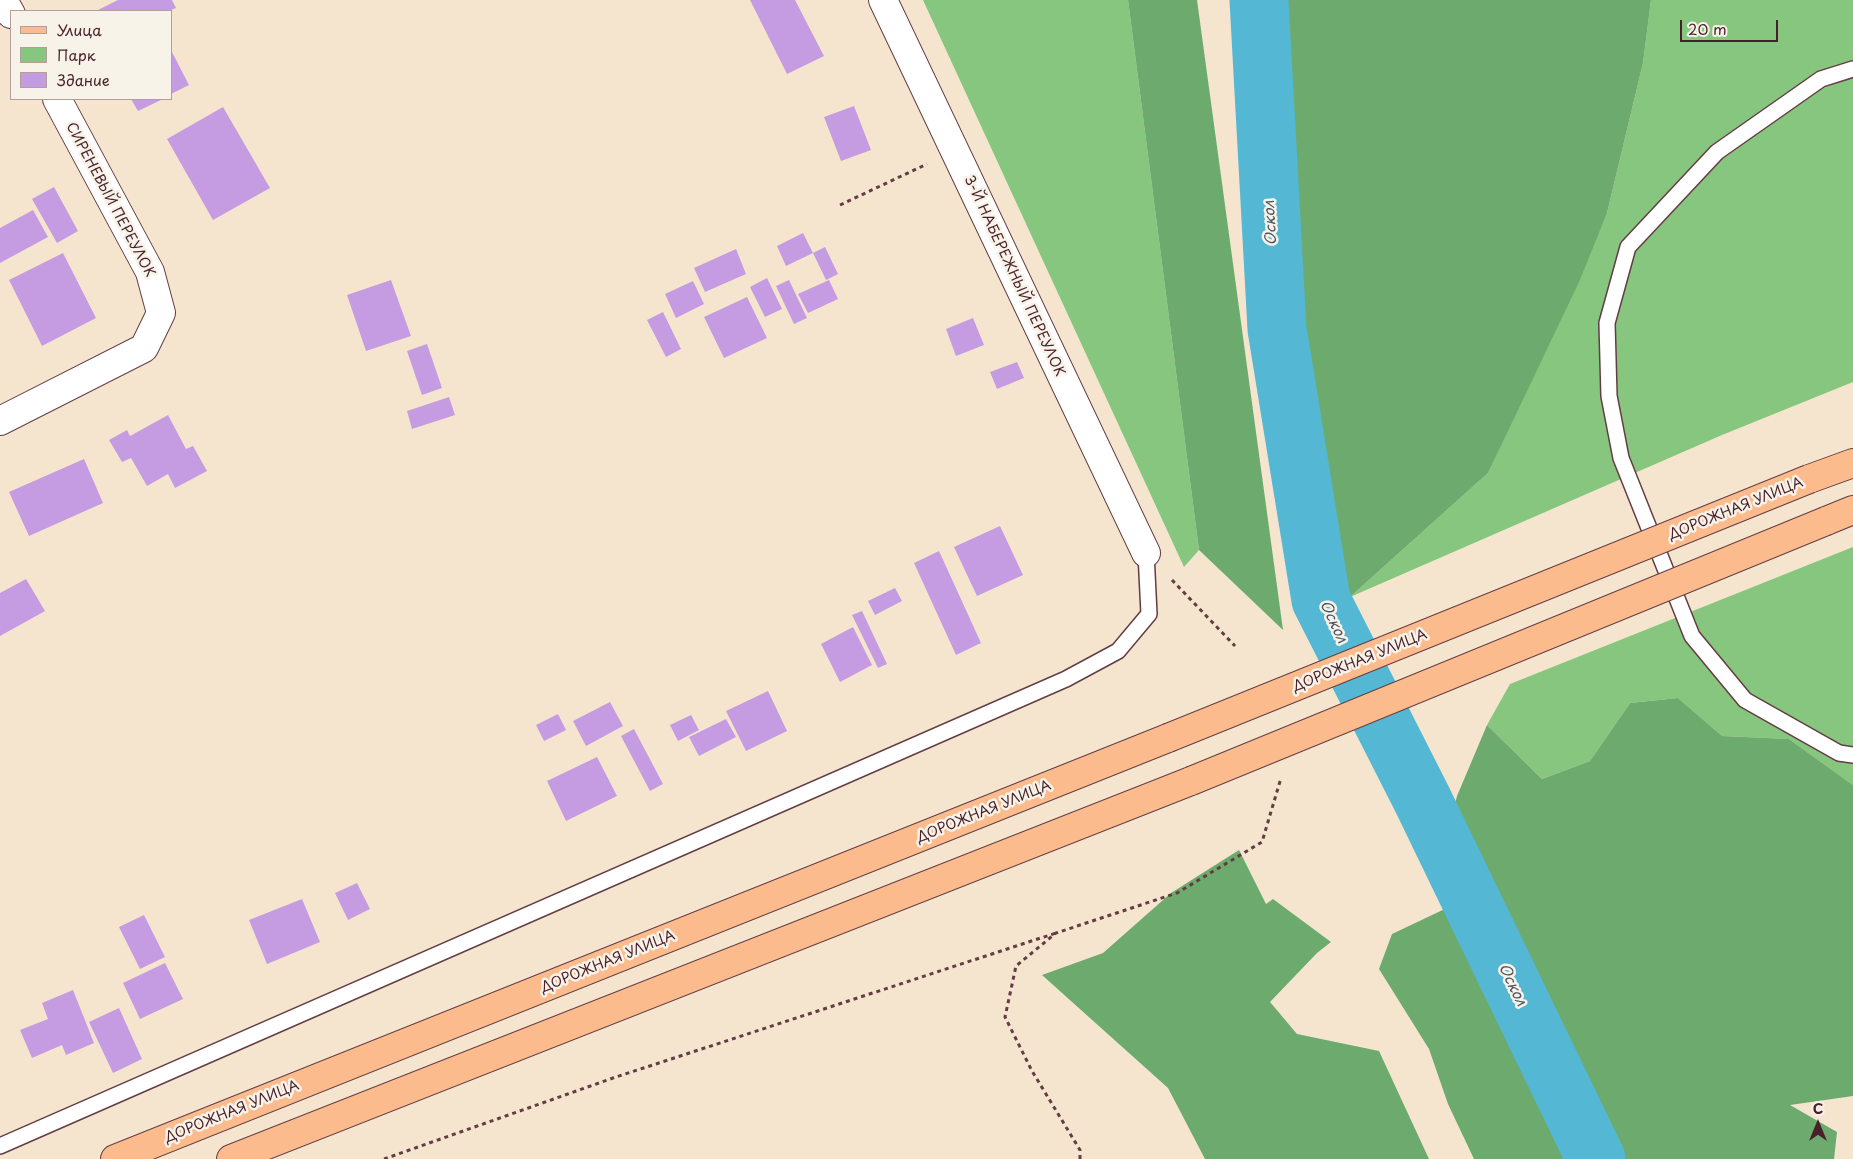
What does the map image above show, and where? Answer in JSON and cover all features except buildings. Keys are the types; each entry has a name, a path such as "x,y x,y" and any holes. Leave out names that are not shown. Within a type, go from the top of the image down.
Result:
{"main road":[{"name":"ДОРОЖНАЯ УЛИЦА","path":"115,1159 1168,738 1809,479 1853,463"},
{"path":"231,1159 1191,781 1853,510"}],"street":[{"path":"3,0 10,12"},
{"name":"3-Й НАБЕРЕЖНЫЙ ПЕРЕУЛОК","path":"883,0 1146,552"},
{"name":"СИРЕНЕВЫЙ ПЕРЕУЛОК","path":"0,421 144,348 161,313 150,272 58,100"}],"lane":[{"path":"1853,69 1821,79 1717,152 1628,247 1607,322 1609,396 1621,458 1692,636 1744,700 1839,753 1853,756"},
{"path":"0,1146 1066,680 1118,651 1149,614 1146,552"}],"path":[{"path":"840,205 954,150"},
{"path":"1146,552 1235,646"},
{"path":"384,1159 613,1078 1178,893 1262,842 1281,777"},
{"path":"1056,933 1016,966 1005,1017 1032,1071 1080,1150 1080,1159"}],"green space":[{"path":"923,0 1128,0 1199,550 1184,567"},
{"path":"1128,0 1197,0 1283,630 1199,550"},
{"path":"1280,0 1651,0 1643,63 1607,213 1579,282 1488,473 1350,597 1292,276 1279,25"},
{"path":"1651,0 1853,0 1853,382 1722,435 1350,597 1488,473 1607,213 1643,63"},
{"path":"1853,547 1853,785 1789,739 1722,736 1678,698 1630,703 1590,761 1542,779 1487,725 1510,684"},
{"path":"1678,698 1722,736 1789,739 1853,785 1853,1096 1790,1105 1837,1132 1834,1159 1606,1159 1446,838 1457,796 1487,725 1542,779 1590,761 1630,703"},
{"path":"1239,850 1266,904 1273,899 1331,942 1317,953 1270,1002 1297,1034 1379,1051 1429,1159 1205,1159 1168,1088 1042,975 1103,953 1171,893"},
{"path":"1449,907 1570,1159 1474,1159 1448,1104 1429,1049 1379,969 1392,934"}],"waterway":[{"name":"Оскол","path":"1259,0 1277,329 1321,600 1423,801 1596,1159"}]}
